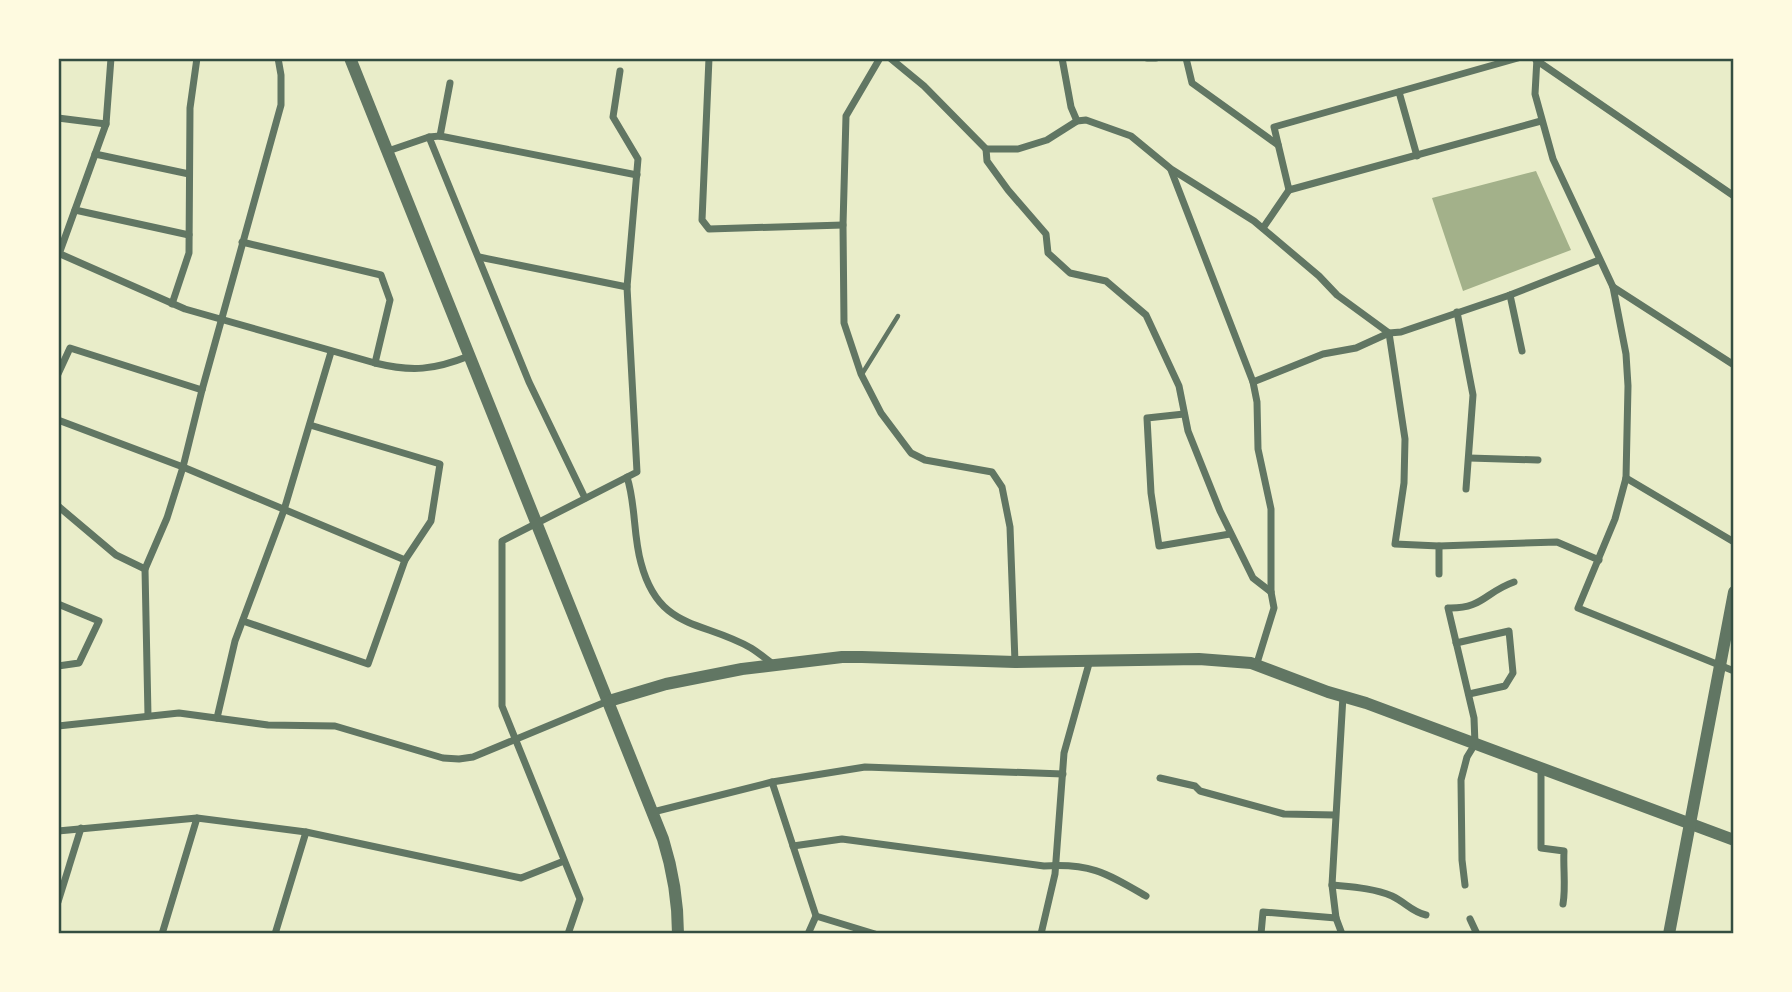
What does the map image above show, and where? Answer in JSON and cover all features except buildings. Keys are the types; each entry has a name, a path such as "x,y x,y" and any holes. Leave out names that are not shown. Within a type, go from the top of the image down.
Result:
{"street":[{"path":"111,58 106,124 58,254 172,304 220,321 398,369 425,370 469,356"},
{"path":"172,304 189,253 190,108 197,58"},
{"path":"148,716 145,569 183,467 220,321 281,105 278,58"},
{"path":"350,58 653,811 672,870 678,905 678,934"},
{"path":"709,58 702,220 709,229 843,225"},
{"path":"880,58 846,116 844,323 861,374 881,413 911,453 925,460 992,472 1002,486 1010,527 1015,662"},
{"path":"890,58 897,61 924,86 986,149 988,161 1008,190 1046,234 1048,253 1070,273 1106,281 1146,315 1179,386 1188,431 1230,534 1253,578 1271,592"},
{"path":"1062,58 1071,107 1077,121"},
{"path":"1147,58 1156,58"},
{"path":"1186,58 1192,83 1278,145"},
{"path":"1289,190 1274,127 1518,58"},
{"path":"1536,59 1535,94 1541,121 1553,159 1612,287 1626,354 1626,478 1615,519 1578,608 1734,671"},
{"path":"1536,59 1734,196"},
{"path":"568,934 580,899 502,706 502,541 637,472 627,287 638,159 613,117 620,71"},
{"path":"440,136 450,83"},
{"path":"1399,92 1417,156"},
{"path":"58,118 106,124"},
{"path":"986,149 1018,149 1047,140 1077,121 1086,120 1131,136 1171,169 1263,228 1337,295 1389,333 1405,439 1404,483 1395,544 1439,546 1557,542 1599,560"},
{"path":"1263,228 1289,190 1541,121"},
{"path":"388,151 440,136 637,175"},
{"path":"429,137 529,382 585,498"},
{"path":"95,153 190,173"},
{"path":"1171,169 1253,382 1257,402 1258,449 1271,509 1271,592 1274,608 1257,663"},
{"path":"75,210 189,235"},
{"path":"242,242 381,275 390,300 375,363"},
{"path":"479,257 627,287"},
{"path":"1253,382 1323,354 1366,345 1389,333 1401,332 1510,295 1599,260"},
{"path":"1612,287 1734,365"},
{"path":"1510,295 1522,351"},
{"path":"1457,312 1473,395 1466,489"},
{"path":"58,374 70,348 202,390"},
{"path":"217,718 235,641 284,510 331,352"},
{"path":"1184,414 1147,418 1151,493 1159,546 1230,534"},
{"path":"58,420 183,467 405,561"},
{"path":"243,621 368,664 405,561 431,521 440,464 310,425"},
{"path":"1469,458 1538,460"},
{"path":"627,477 639,560 650,589 661,604 682,621 750,648 775,665"},
{"path":"1626,478 1734,542"},
{"path":"58,506 116,555 145,569"},
{"path":"1439,546 1439,574"},
{"path":"1465,885 1461,779 1467,757 1475,744 1474,718 1448,608 1472,607 1503,586 1514,582"},
{"path":"1669,934 1734,592"},
{"path":"58,604 99,621 79,663 58,666"},
{"path":"1456,643 1509,631 1513,673 1505,686 1469,694"},
{"path":"58,726 179,713 268,725 335,726 443,758 458,759 472,757 609,701 666,684 775,665 842,657 1015,662 1199,659 1257,663 1734,840"},
{"path":"1041,934 1056,865 1064,753 1090,660"},
{"path":"1342,934 1336,918 1332,885 1343,696"},
{"path":"653,811 772,782 865,767 1063,774"},
{"path":"1541,768 1541,848 1564,851 1563,870 1566,880 1563,904"},
{"path":"1160,778 1195,786 1200,791 1248,806 1284,814 1335,815"},
{"path":"772,782 816,916 808,934"},
{"path":"58,831 197,818 306,832 521,878 564,861"},
{"path":"162,934 197,818"},
{"path":"58,902 81,828"},
{"path":"275,934 306,832"},
{"path":"793,846 842,839 1044,866 1089,867 1108,874 1146,896"},
{"path":"1332,885 1368,889 1405,903 1415,913 1426,915"},
{"path":"1261,934 1263,912 1336,918"},
{"path":"816,916 875,934"},
{"path":"1470,919 1477,934"}],"lane":[{"path":"861,374 898,316"}],"shaded area":[{"path":"1536,171 1571,250 1463,291 1432,198"}]}
